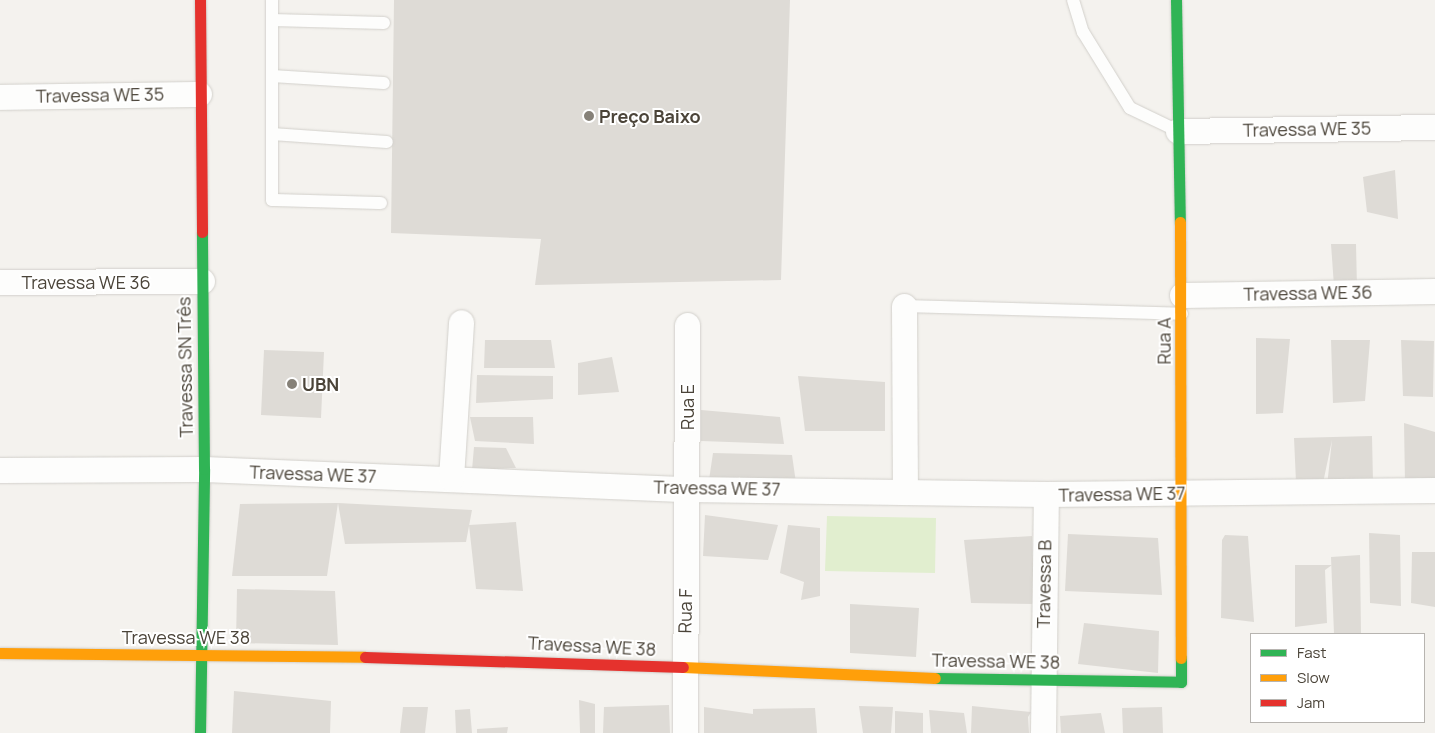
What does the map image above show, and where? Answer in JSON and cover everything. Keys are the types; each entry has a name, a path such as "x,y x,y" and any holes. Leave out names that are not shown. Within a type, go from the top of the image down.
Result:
{"street":[{"name":"Travessa SN Três","path":"200,0 199,94 204,469 200,733"},
{"name":"Rua A","path":"1176,0 1182,304 1179,493 1181,682"},
{"name":"Travessa WE 35","path":"0,97 199,94"},
{"name":"Travessa WE 35","path":"1178,131 1435,127"},
{"name":"Travessa WE 36","path":"0,282 202,282"},
{"name":"Travessa WE 36","path":"1182,304 1435,291"},
{"path":"904,306 905,492"},
{"path":"451,478 461,322"},
{"name":"Rua E","path":"687,326 687,489"},
{"name":"Travessa WE 37","path":"0,470 204,469 687,489 1046,494 1435,490"},
{"name":"Rua F","path":"685,733 684,668 687,489"},
{"name":"Travessa B","path":"1043,733 1042,680 1046,494"},
{"name":"Travessa WE 38","path":"0,654 467,658 684,668 1042,680 1181,682"}],"lane":[{"path":"272,0 272,200 381,203"},
{"path":"1073,0 1083,32 1130,108 1178,131"},
{"path":"272,20 384,23"},
{"path":"272,76 384,83"},
{"path":"272,134 387,142"},
{"path":"904,306 1182,304"}],"green space":[{"path":"827,516 936,518 935,573 825,571"}],"building":[{"name":"Preço Baixo","path":"394,0 790,0 781,280 535,285 541,239 391,233"},
{"path":"1395,170 1398,219 1367,212 1363,177"},
{"path":"1331,244 1356,244 1357,288 1334,286"},
{"path":"1256,338 1290,339 1283,413 1256,414"},
{"path":"485,340 551,340 555,368 484,368"},
{"path":"1331,340 1370,340 1365,401 1333,403"},
{"path":"1401,340 1434,341 1433,397 1403,396"},
{"name":"UBN","path":"264,350 324,352 321,418 261,415"},
{"path":"612,357 619,392 578,395 578,363"},
{"path":"477,375 553,376 553,399 476,403"},
{"path":"798,376 885,382 885,431 805,431"},
{"path":"701,410 780,417 784,444 701,441"},
{"path":"470,417 533,417 534,444 475,441"},
{"path":"1404,423 1435,432 1435,483 1405,483"},
{"path":"1372,436 1373,482 1327,486 1332,440 1323,483 1296,482 1294,438"},
{"path":"474,447 506,448 516,468 472,470"},
{"path":"713,453 792,455 796,483 709,480"},
{"path":"338,503 472,510 466,542 345,544"},
{"path":"338,503 327,576 232,576 240,504"},
{"path":"705,515 778,525 768,560 703,556"},
{"path":"516,522 523,591 476,589 469,525"},
{"path":"788,525 820,528 820,596 801,600 804,582 780,573"},
{"path":"1369,533 1400,535 1401,606 1370,603"},
{"path":"1068,534 1158,538 1162,595 1065,591"},
{"path":"1225,535 1248,536 1254,622 1221,618 1222,540"},
{"path":"1032,536 1034,604 971,603 964,540"},
{"path":"1412,552 1435,552 1435,607 1411,603"},
{"path":"1360,555 1361,633 1334,633 1331,557"},
{"path":"1295,565 1332,565 1325,570 1327,623 1295,627"},
{"path":"237,589 335,591 338,645 236,643"},
{"path":"850,604 919,608 916,657 850,653"},
{"path":"1084,623 1159,631 1158,673 1078,664"},
{"path":"234,691 331,701 330,733 232,733"},
{"path":"579,700 595,704 595,733 580,733"},
{"path":"669,705 670,733 603,733 604,707"},
{"path":"859,706 893,707 891,733 863,733"},
{"path":"972,706 1031,712 1028,717 1029,733 971,733"},
{"path":"403,707 428,707 425,733 400,733"},
{"path":"704,707 753,714 753,709 815,708 817,733 704,733"},
{"path":"1162,707 1163,733 1123,733 1122,708"},
{"path":"470,709 472,733 456,733 455,710"},
{"path":"929,710 964,713 967,733 931,733"},
{"path":"895,711 923,713 923,733 895,733"},
{"path":"1101,713 1105,733 1061,733 1060,716"},
{"path":"508,727 507,733 477,733 477,729"}],"traffic: fast":[{"path":"1176,0 1180,222"},
{"path":"200,733 204,469 202,232"},
{"path":"935,678 1181,682 1181,658"}],"traffic: slow":[{"path":"1180,222 1181,658"},
{"path":"0,653 365,657"},
{"path":"683,667 935,678"}],"traffic: jam":[{"path":"200,0 202,232"},
{"path":"365,657 683,667"}],"place":[{"name":"Preço Baixo","path":"589,116"},
{"name":"UBN","path":"292,384"}]}
